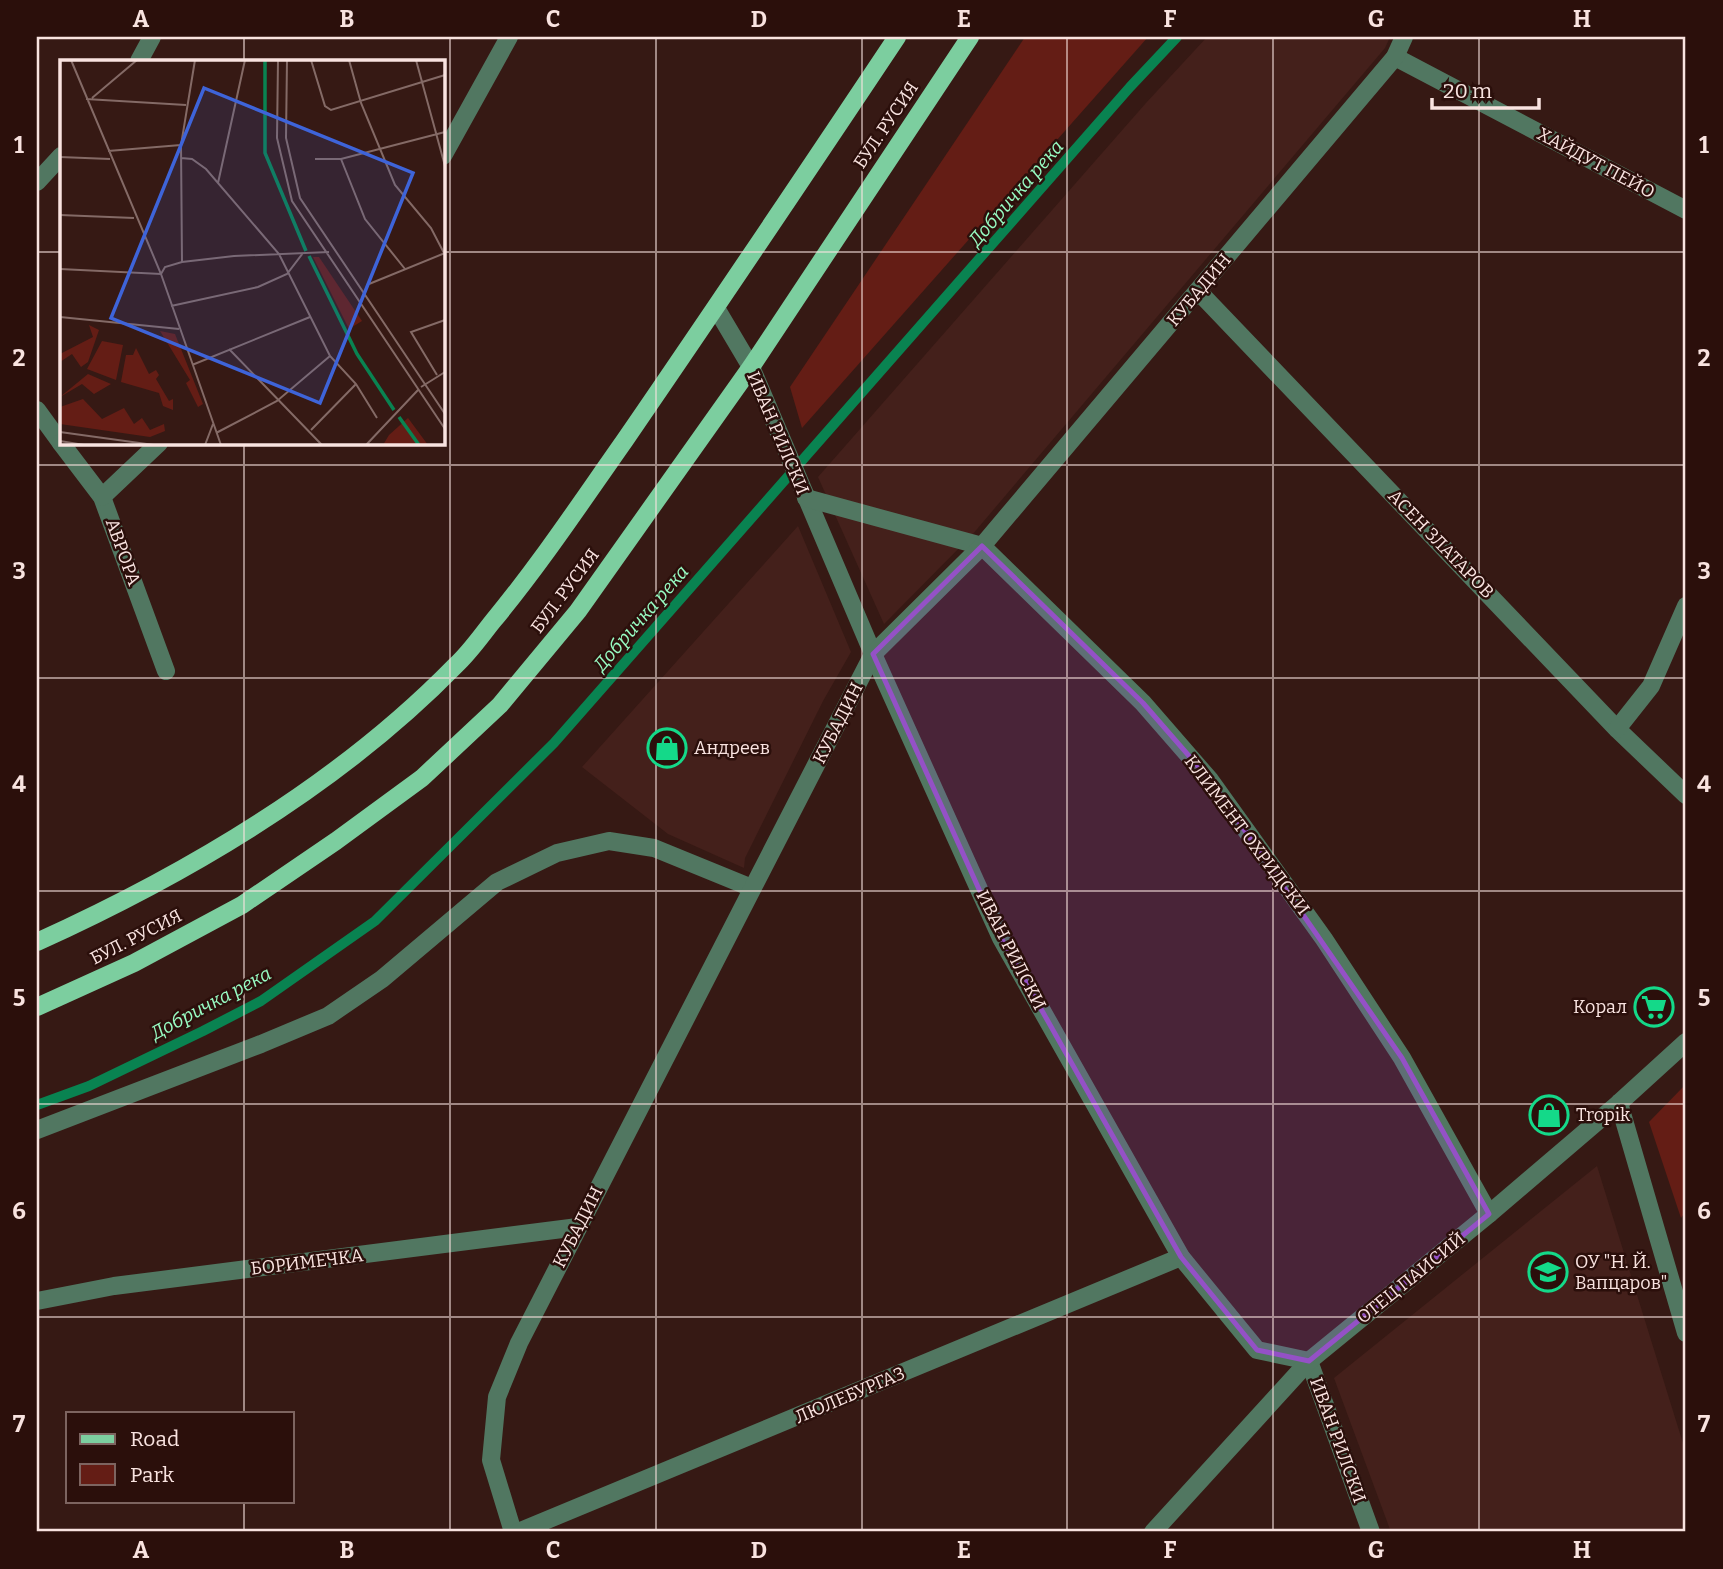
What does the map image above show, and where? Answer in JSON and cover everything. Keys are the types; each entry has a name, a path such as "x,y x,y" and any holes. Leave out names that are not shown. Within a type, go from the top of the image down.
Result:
{"main road":[{"name":"БУЛ. РУСИЯ","path":"37,942 108,910 211,855 302,793 384,732 448,673 531,575 716,307 897,37"},
{"name":"БУЛ. РУСИЯ","path":"37,1007 134,964 242,905 422,778 500,705 578,611 751,367 970,37"}],"street":[{"path":"140,60 152,37"},
{"path":"444,154 509,37"},
{"name":"КУБАДИН","path":"513,1532 491,1460 497,1397 519,1343 873,654 982,546 1395,57 1404,37"},
{"name":"ХАЙДУТ ПЕЙО","path":"1395,57 1686,211"},
{"path":"37,182 60,157"},
{"name":"АСЕН ЗЛАТАРОВ","path":"1198,291 1618,729 1686,795"},
{"name":"ИВАН РИЛСКИ","path":"716,307 751,367 873,654 1001,938 1181,1257 1256,1350 1309,1361 1371,1532"},
{"name":"АВРОРА","path":"37,410 60,442"},
{"name":"АВРОРА","path":"62,444 102,496 166,671"},
{"path":"102,496 158,444"},
{"name":"КЛИМЕНТ ОХРИДСКИ","path":"804,492 982,546 1143,703 1210,780 1324,940 1402,1058 1489,1214"},
{"path":"1618,729 1651,686 1686,606"},
{"path":"37,1130 328,1016 382,979 497,882 557,853 609,841 654,848 752,888"},
{"name":"ОТЕЦ ПАИСИЙ","path":"1153,1532 1309,1361 1489,1214 1686,1042"},
{"path":"1619,1103 1683,1306 1686,1333"},
{"name":"БОРИМЕЧКА","path":"37,1301 114,1286 578,1227"},
{"name":"ЛЮЛЕБУРГАЗ","path":"519,1532 1181,1257"}],"highlighted area":[{"path":"982,546 1143,703 1210,780 1402,1058 1489,1214 1309,1361 1257,1350 1181,1257 1001,938 873,654"}],"shaded area":[{"path":"1207,37 1390,37 1385,48 972,535 884,624 818,477"},
{"path":"798,526 851,652 823,701 745,858 744,868 668,834 582,767"},
{"name":"ОУ \"Н. Й. Вапцаров\"","path":"1597,1166 1686,1453 1686,1532 1391,1532 1334,1378"}],"green space":[{"path":"1025,37 1148,37 802,428 790,387"},
{"path":"1686,1084 1686,1211 1681,1218 1649,1122"}],"waterway":[{"name":"Добричка река","path":"37,1105 89,1086 261,1001 375,921 554,743 1130,87 1177,37"}],"place":[{"name":"Андреев","path":"667,748"},
{"name":"Корал","path":"1654,1007"},
{"name":"Tropik","path":"1549,1115"},
{"name":"ОУ \"Н. Й. Вапцаров\"","path":"1548,1272"}]}
